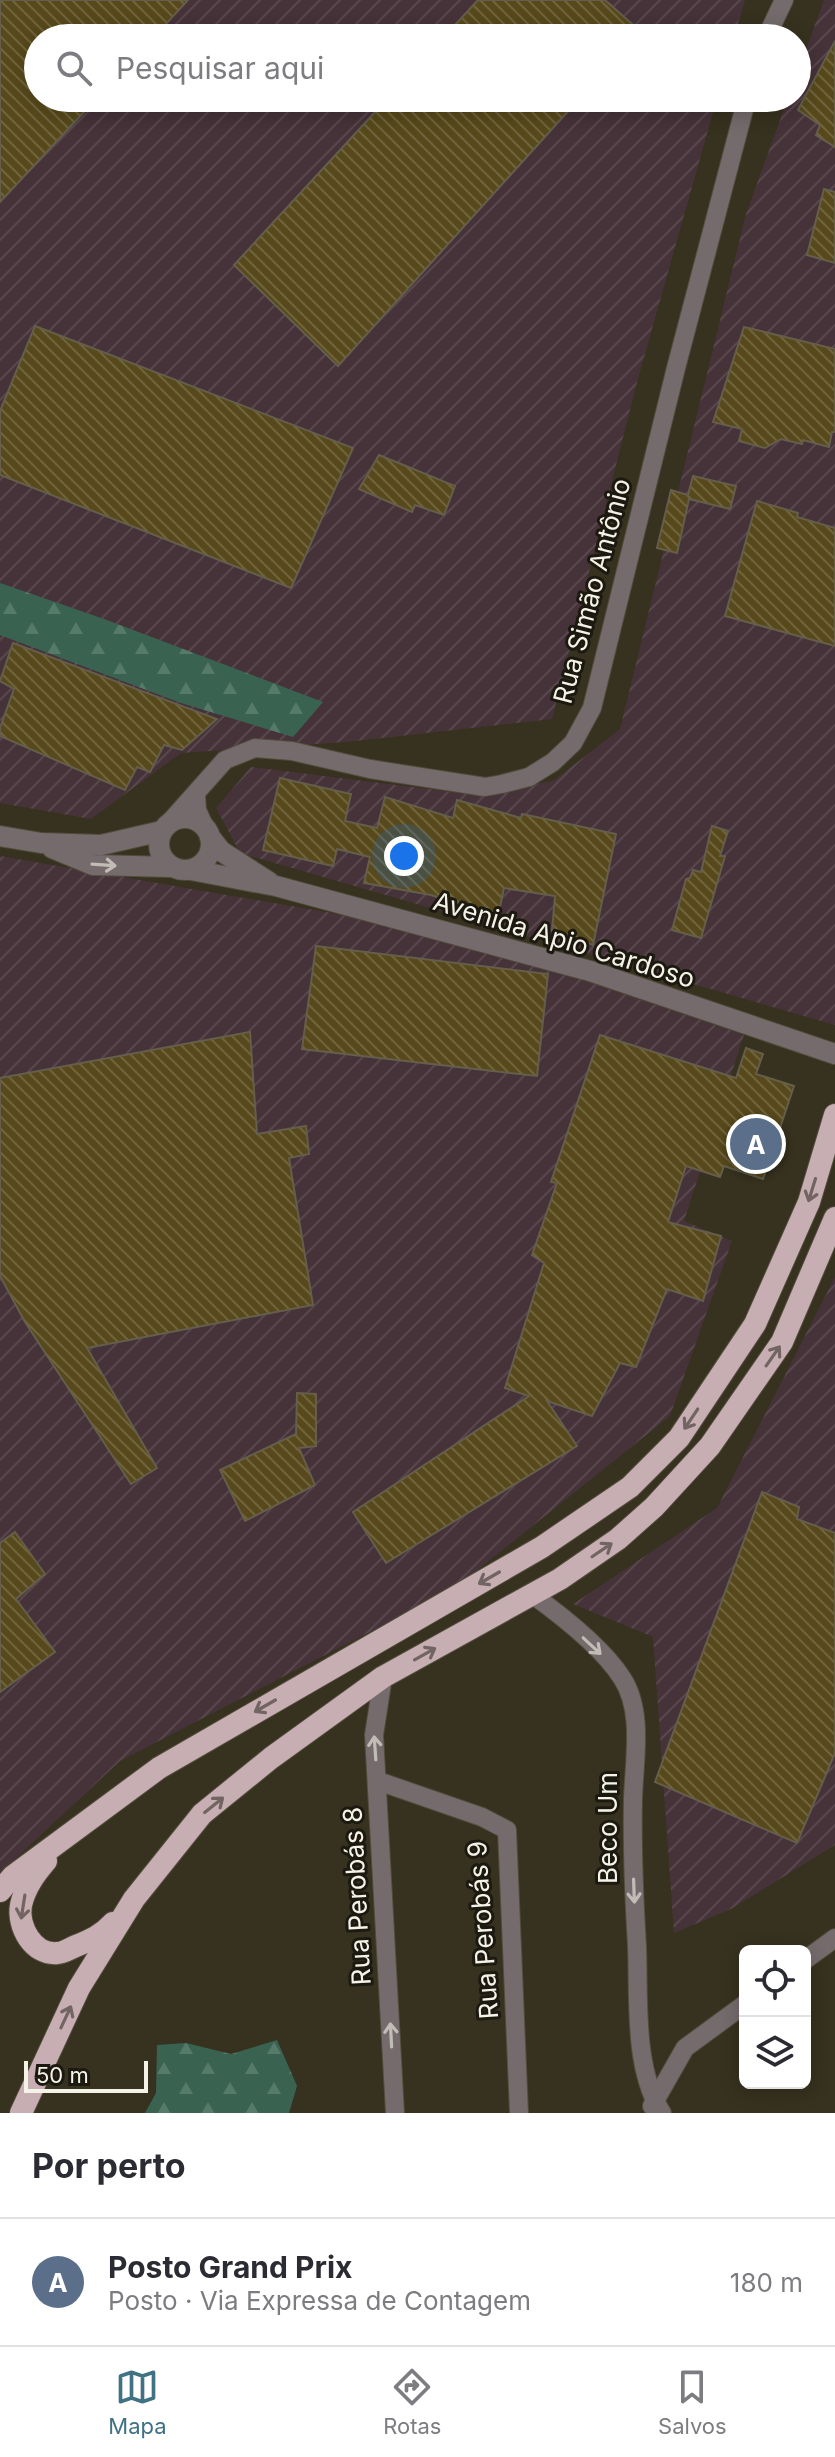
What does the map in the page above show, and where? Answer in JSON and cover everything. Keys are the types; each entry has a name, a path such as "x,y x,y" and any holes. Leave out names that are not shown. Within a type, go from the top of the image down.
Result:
{"highway":[{"path":"0,1891 13,1876 159,1768 555,1539 630,1487 679,1438 755,1324 809,1202 835,1115"},
{"path":"62,1841 31,1879 21,1906 21,1927 36,1947 57,1954 104,1933 202,1814 271,1758 383,1677 513,1607 618,1539 654,1507 710,1446 782,1342 835,1218"},
{"path":"21,2113 79,1988 134,1899"}],"street":[{"path":"773,24 784,0"},
{"name":"Rua Simão Antônio","path":"165,827 225,760 255,748 292,751 370,769 485,787 529,777 553,762 573,743 592,708 679,354 743,112"},
{"path":"196,795 197,810 208,833 207,857 181,868 164,860 159,851 165,827 178,819 198,821 208,833"},
{"name":"Avenida Apio Cardoso","path":"0,836 41,843 101,845 165,827"},
{"name":"Avenida Apio Cardoso","path":"208,833 221,851 276,886"},
{"name":"Avenida Apio Cardoso","path":"41,843 93,865 181,868 276,886 427,925 590,971 835,1054"},
{"name":"Beco Um","path":"533,1595 599,1652 622,1678 635,1717 632,1836 641,2048 655,2109"},
{"name":"Rua Perobás 8","path":"383,1677 374,1735 395,2113"},
{"name":"Rua Perobás 9","path":"378,1781 482,1817 507,1830 519,2113"},
{"path":"811,1956 835,1938"},
{"path":"655,2109 685,2048 739,2008"}],"shaded area":[{"path":"0,0 745,0 738,24 24,24 24,112 713,112 636,386 552,719 346,742 181,753 91,819 0,803"},
{"path":"824,0 835,0 835,1025 240,853 216,808 251,767 469,794 553,781 620,729 746,214 783,112 811,112 811,36"},
{"path":"0,856 361,918 565,974 744,1035 684,1221 732,1241 670,1416 455,1588 120,1761 0,1873"},
{"path":"835,1277 835,1845 731,1909 674,1933 653,1637 573,1604 717,1508"}],"green space":[{"path":"0,583 323,702 293,737 181,703 0,635"},
{"path":"277,2040 297,2086 289,2113 145,2113 156,2093 157,2045 186,2043 231,2054"}],"building":[{"path":"0,0 188,0 166,24 24,24 24,112 84,112 0,202"},
{"path":"478,0 605,0 632,24 456,24"},
{"path":"835,41 835,147 816,135 820,125 801,112 811,112 811,86"},
{"path":"375,112 567,112 338,366 234,265"},
{"path":"824,189 835,192 835,263 807,255"},
{"path":"35,326 353,448 291,588 0,475 0,411"},
{"path":"744,327 835,349 835,432 832,432 829,447 803,440 802,444 781,439 765,448 739,441 742,429 713,422"},
{"path":"379,455 455,486 444,515 415,505 412,512 359,489"},
{"path":"693,476 736,486 730,509 689,499 677,553 657,548 671,490 688,495"},
{"path":"757,501 835,528 835,646 725,616"},
{"path":"13,643 217,719 182,750 164,745 150,772 137,767 125,790 0,736 14,689 0,681"},
{"path":"280,778 351,794 345,821 377,828 385,797 453,818 457,800 521,818 522,814 616,834 593,945 552,931 555,896 504,888 498,916 431,895 364,883 370,857 337,849 333,866 263,850"},
{"path":"712,826 728,831 720,856 725,856 701,938 672,930 686,879 690,878 693,870 701,872"},
{"path":"316,946 548,974 537,1076 302,1049"},
{"path":"250,1032 257,1134 306,1126 309,1154 289,1158 313,1305 87,1348 157,1468 131,1484 25,1322 0,1276 0,1078"},
{"path":"600,1035 736,1078 746,1048 763,1054 756,1074 794,1086 763,1179 724,1166 720,1177 686,1166 668,1222 721,1236 703,1301 667,1289 636,1367 620,1363 592,1416 547,1401 577,1446 386,1563 353,1512 529,1396 505,1388 544,1263 532,1255 557,1183 551,1182"},
{"path":"297,1393 316,1394 316,1446 299,1448 315,1485 245,1521 220,1470 296,1434"},
{"path":"762,1492 799,1507 797,1519 835,1533 835,1753 797,1843 655,1782"},
{"path":"15,1532 45,1574 16,1599 55,1652 0,1692 0,1543"}],"place":[{"name":"Posto Grand Prix","path":"756,1144"}]}
